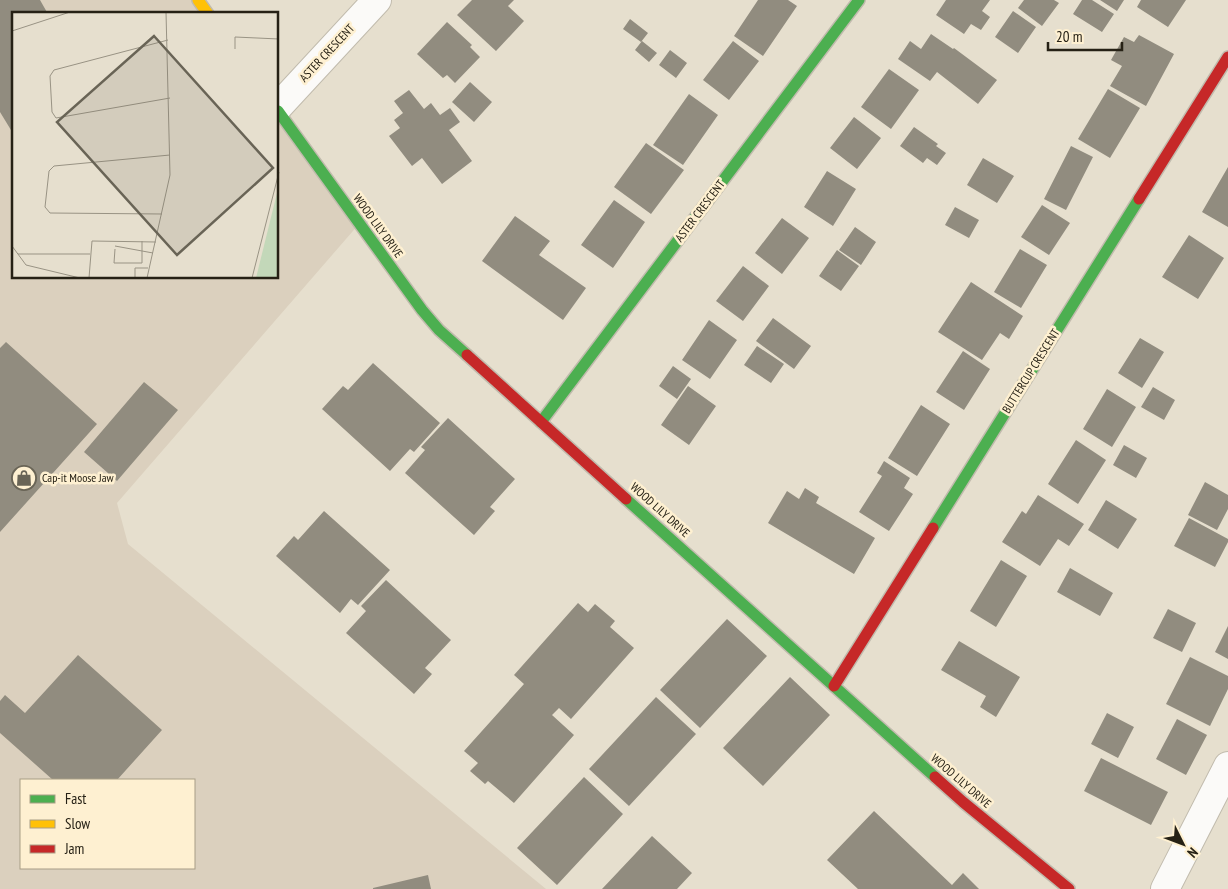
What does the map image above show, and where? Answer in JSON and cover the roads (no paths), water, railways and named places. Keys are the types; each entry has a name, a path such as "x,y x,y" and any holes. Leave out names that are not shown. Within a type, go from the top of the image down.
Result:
{"street":[{"path":"198,0 207,12"},
{"name":"ASTER CRESCENT","path":"279,106 377,0"},
{"name":"ASTER CRESCENT","path":"541,422 858,0"},
{"name":"BUTTERCUP CRESCENT","path":"834,686 1228,57"},
{"name":"WOOD LILY DRIVE","path":"279,112 416,302 439,330 963,802 1068,889"},
{"path":"1165,889 1228,766"}],"place":[{"name":"Cap-it Moose Jaw","path":"24,478"}]}
